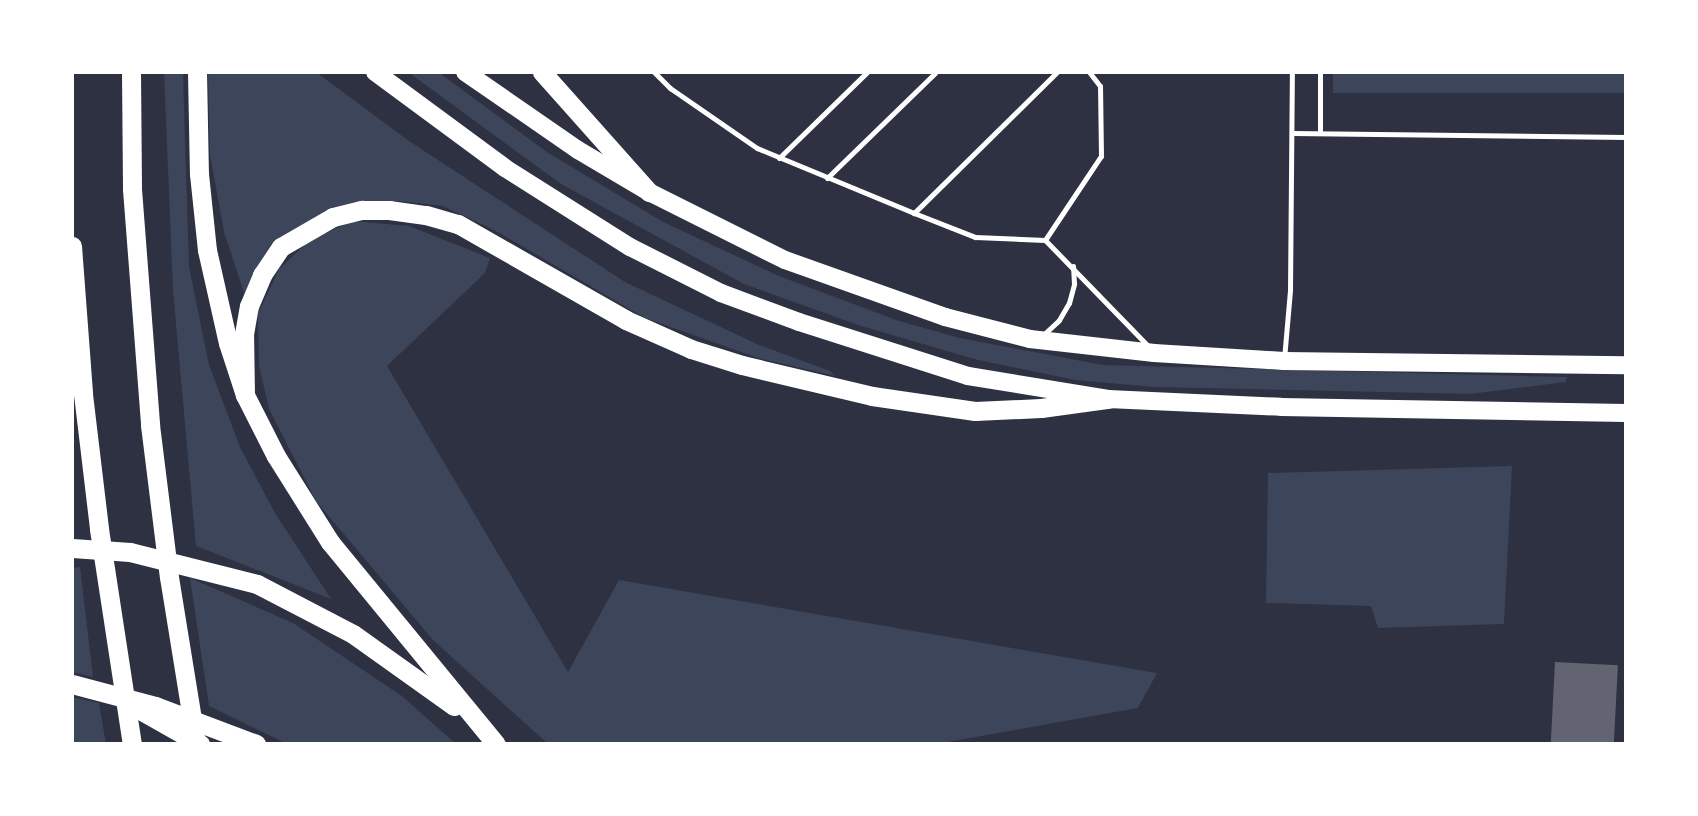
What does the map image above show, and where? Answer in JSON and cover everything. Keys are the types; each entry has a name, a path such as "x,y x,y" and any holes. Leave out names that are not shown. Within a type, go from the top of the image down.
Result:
{"highway":[{"path":"131,72 132,189 150,425 169,577 198,744"},
{"path":"197,72 199,174 207,250 228,342 245,396 276,456 330,542 496,744"},
{"path":"542,72 649,192"},
{"path":"245,396 243,344 248,306 262,275 281,247 333,217 362,210 390,210 426,215 458,224 626,320 691,349 742,365 872,396 975,411 1041,408 1108,399"},
{"path":"72,246 83,394 99,529 132,744"},
{"path":"72,548 130,552 257,584 353,634 475,721"},
{"path":"72,684 155,706 256,744"},
{"path":"113,695 198,744"}],"main road":[{"path":"374,72 505,168 582,219 722,293 799,322 968,376 1108,399 1281,407 1626,413"},
{"path":"465,72 578,150 649,192 785,260 861,290 945,317 1037,340 1154,353 1284,361 1626,365"}],"lane":[{"path":"654,72 670,88 746,141 779,158 975,237 1045,240 1073,266 1154,353"},
{"path":"779,158 867,72"},
{"path":"914,213 1057,72"},
{"path":"1045,240 1101,156 1100,86 1089,72"},
{"path":"1284,361 1290,290 1292,72"},
{"path":"1320,72 1320,132"},
{"path":"827,178 934,73"},
{"path":"1292,133 1626,137"},
{"path":"1037,340 1059,320 1069,303 1074,284 1073,266"}],"shaded area":[{"path":"164,72 183,72 189,267 209,365 240,447 275,513 331,599 196,546 173,291"},
{"path":"208,72 316,72 409,141 625,282 759,345 830,371 836,376 758,358 645,318 496,231 443,206 398,201 359,203 314,220 245,296 224,232 210,155"},
{"path":"408,72 438,72 547,152 663,222 779,276 899,321 960,338 1103,365 1567,377 1566,382 1470,394 1154,387 1075,380 974,359 858,325 744,284 561,184"},
{"path":"1333,72 1626,72 1626,93 1333,93"},
{"path":"353,221 409,226 490,258 485,273 387,366 568,672 619,580 1157,673 1138,708 936,744 548,744 433,640 316,501 269,409 259,366 258,314 279,269 310,240"},
{"path":"1512,466 1504,624 1378,628 1371,606 1266,603 1268,473"},
{"path":"80,567 93,677 72,672 72,568"},
{"path":"190,578 293,623 402,696 456,744 287,744 209,706"},
{"path":"72,697 99,703 106,744 72,744"}],"building":[{"path":"1555,662 1618,665 1614,744 1551,744"}]}
